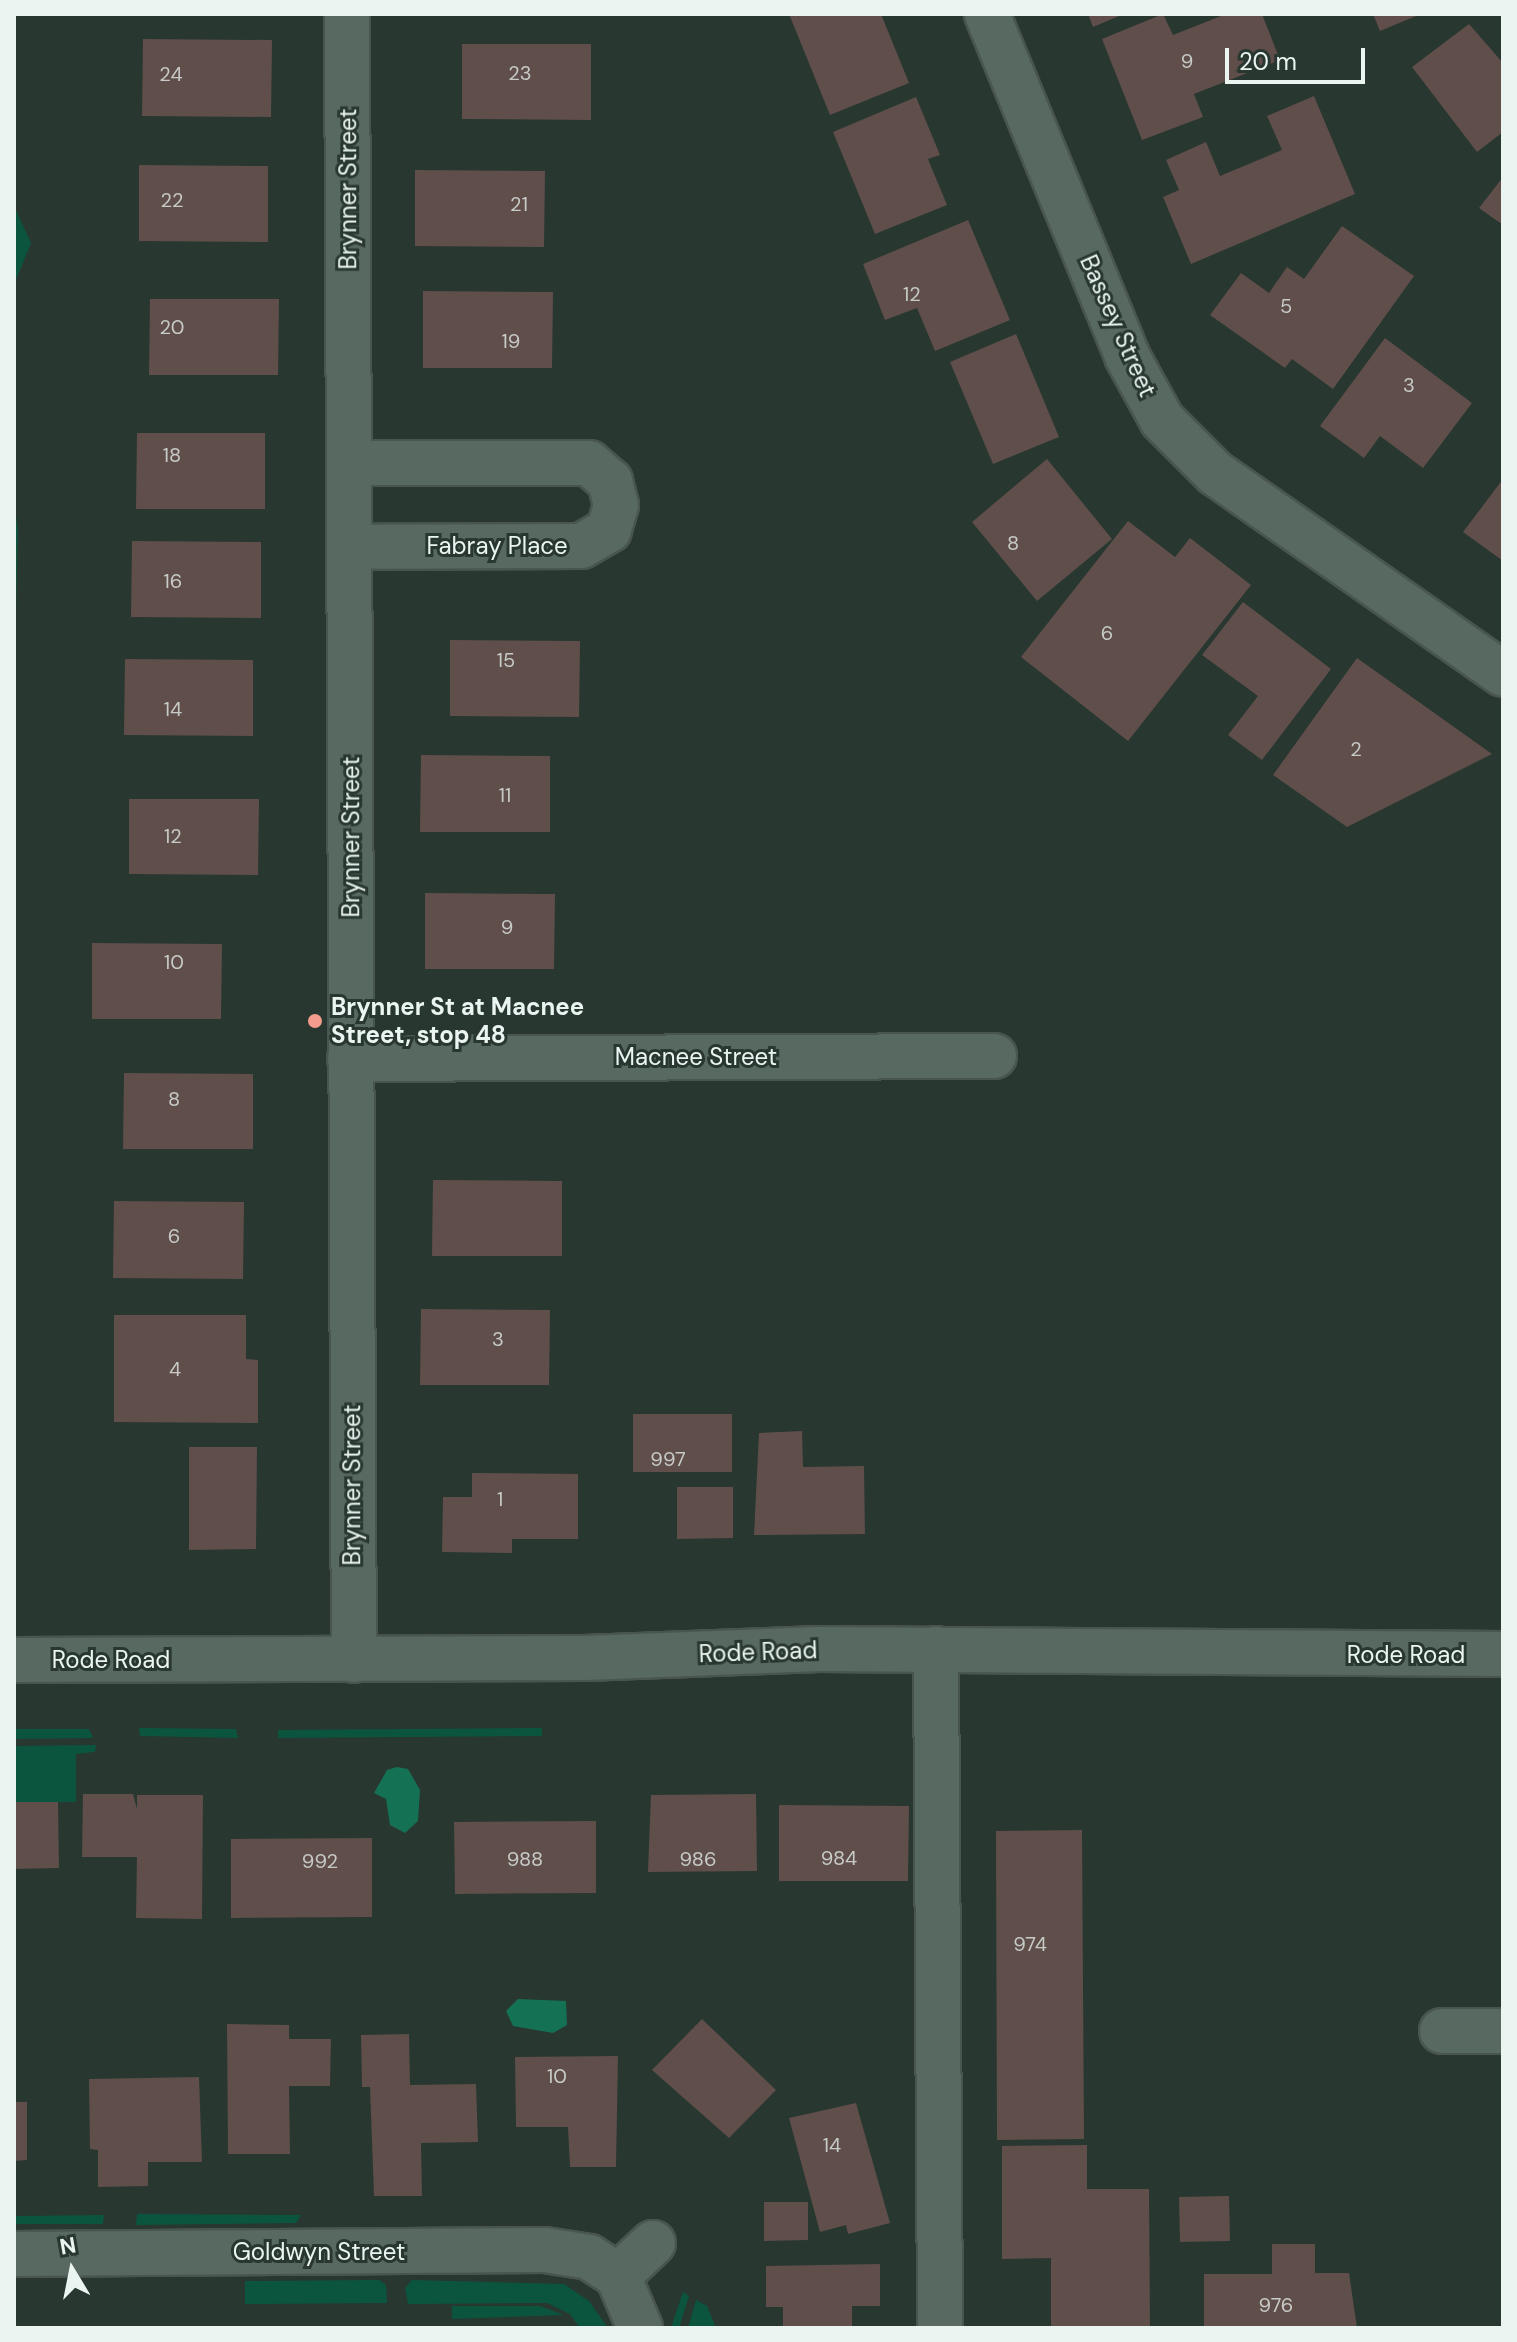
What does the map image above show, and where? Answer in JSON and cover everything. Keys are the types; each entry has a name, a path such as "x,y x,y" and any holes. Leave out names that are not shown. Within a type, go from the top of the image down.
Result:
{"street":[{"name":"Brynner Street","path":"347,14 354,1660"},
{"name":"Bassey Street","path":"987,14 1127,356 1162,420 1215,473 1503,674"},
{"name":"Fabray Place","path":"350,463 589,463 610,481 616,505 609,530 581,546 351,547"},
{"name":"Macnee Street","path":"350,1059 994,1056"},
{"name":"Rode Road","path":"14,1660 354,1660 936,1649 1503,1654"},
{"path":"936,1649 940,2328"},
{"path":"1442,2031 1503,2031"},
{"path":"640,2328 618,2276 653,2243"},
{"name":"Goldwyn Street","path":"14,2254 545,2250 589,2257 618,2276"}],"shaded area":[{"path":"14,206 31,243 14,285"},
{"path":"14,505 18,528 14,694"},
{"path":"139,1728 236,1729 238,1738 140,1736"},
{"path":"542,1728 542,1736 278,1738 278,1730"},
{"path":"14,1729 89,1729 93,1738 14,1739"},
{"path":"96,1745 95,1752 76,1754 76,1802 14,1802 14,1746"},
{"path":"397,1767 408,1769 420,1790 418,1821 405,1833 390,1825 386,1799 374,1793 387,1770"},
{"path":"518,1999 566,2001 567,2025 553,2033 513,2026 506,2011"},
{"path":"137,2214 301,2215 296,2223 136,2225"},
{"path":"104,2215 103,2224 14,2224 14,2216"},
{"path":"379,2280 386,2285 387,2303 245,2304 245,2281"},
{"path":"412,2280 564,2284 589,2301 608,2328 580,2328 570,2314 547,2303 408,2304 405,2288"},
{"path":"683,2292 689,2296 679,2328 671,2328"},
{"path":"696,2300 707,2306 716,2328 688,2328"},
{"path":"452,2306 540,2306 564,2315 452,2319"}],"building":[{"path":"789,14 881,14 909,83 830,115"},
{"path":"1088,14 1124,14 1093,27"},
{"path":"1163,14 1173,35 1226,14 1262,14 1280,60 1194,94 1203,117 1142,140 1102,39"},
{"path":"1373,14 1421,14 1380,31"},
{"path":"1469,24 1503,63 1503,132 1477,152 1412,67"},
{"path":"143,39 272,40 271,117 142,116"},
{"path":"462,44 591,44 591,120 462,119"},
{"path":"1314,96 1355,194 1191,264 1163,197 1179,190 1166,160 1206,142 1220,176 1282,150 1267,116"},
{"path":"916,97 940,155 928,159 947,205 875,234 833,132"},
{"path":"139,165 268,166 268,242 139,241"},
{"path":"415,170 545,171 544,247 415,246"},
{"path":"1503,177 1503,225 1479,208"},
{"path":"968,220 1010,320 935,351 917,308 885,320 863,264"},
{"path":"1342,226 1414,276 1333,389 1292,359 1285,368 1210,315 1241,273 1269,293 1287,267 1304,279"},
{"path":"423,291 553,292 552,368 423,368"},
{"path":"150,299 279,299 278,375 149,375"},
{"path":"1016,334 1059,437 993,464 950,362"},
{"path":"1385,338 1472,403 1423,468 1380,436 1364,458 1320,426"},
{"path":"137,433 265,433 265,509 136,509"},
{"path":"1047,459 1112,539 1037,601 972,522"},
{"path":"1503,479 1503,561 1463,532"},
{"path":"1128,521 1175,557 1190,538 1251,585 1128,741 1021,657"},
{"path":"132,541 261,542 261,618 131,617"},
{"path":"1243,602 1331,669 1262,760 1228,735 1258,696 1202,655"},
{"path":"450,640 580,641 579,717 450,716"},
{"path":"1357,658 1492,754 1347,827 1273,775"},
{"path":"125,659 253,660 253,736 124,735"},
{"path":"421,755 550,756 550,832 420,832"},
{"path":"129,799 259,799 258,875 129,874"},
{"path":"425,893 555,894 554,969 425,969"},
{"path":"92,943 222,944 221,1019 92,1019"},
{"path":"124,1073 253,1074 253,1149 123,1149"},
{"path":"433,1180 562,1181 562,1256 432,1256"},
{"path":"114,1201 244,1202 243,1279 113,1278"},
{"path":"421,1309 550,1310 549,1385 420,1385"},
{"path":"114,1315 246,1315 246,1359 258,1360 258,1423 114,1422"},
{"path":"633,1414 732,1414 732,1472 633,1472"},
{"path":"802,1431 803,1467 864,1466 865,1534 754,1535 759,1433"},
{"path":"189,1447 257,1447 256,1549 189,1550"},
{"path":"472,1473 578,1474 578,1539 512,1539 512,1553 442,1552 443,1497 472,1497"},
{"path":"677,1487 733,1487 733,1538 677,1539"},
{"path":"83,1794 133,1794 137,1809 137,1795 203,1795 202,1919 136,1918 137,1857 82,1857"},
{"path":"756,1794 757,1871 648,1872 651,1795"},
{"path":"14,1802 58,1802 59,1868 14,1869"},
{"path":"779,1805 909,1806 908,1881 779,1881"},
{"path":"596,1821 596,1893 455,1894 454,1822"},
{"path":"1082,1830 1084,2139 997,2140 996,1831"},
{"path":"372,1838 372,1917 231,1918 231,1839"},
{"path":"702,2019 776,2090 729,2138 652,2070"},
{"path":"227,2024 289,2025 289,2039 331,2039 330,2086 289,2086 290,2154 228,2154"},
{"path":"409,2034 410,2085 476,2084 478,2142 421,2143 422,2196 374,2196 370,2087 362,2087 361,2035"},
{"path":"618,2056 616,2167 570,2167 568,2127 516,2127 515,2057"},
{"path":"199,2077 202,2162 148,2162 148,2186 98,2187 98,2150 90,2149 89,2079"},
{"path":"14,2102 27,2102 27,2160 14,2161"},
{"path":"856,2103 890,2223 848,2234 846,2225 820,2232 789,2118"},
{"path":"1087,2145 1087,2189 1149,2189 1150,2328 1051,2328 1051,2258 1002,2259 1002,2146"},
{"path":"1229,2196 1230,2241 1180,2242 1179,2197"},
{"path":"764,2202 808,2202 808,2240 764,2241"},
{"path":"1272,2244 1315,2244 1315,2273 1349,2273 1357,2328 1204,2328 1204,2274 1272,2274"},
{"path":"880,2264 880,2306 852,2306 852,2328 783,2328 783,2307 766,2307 766,2266"}],"place":[{"name":"Brynner St at Macnee Street, stop 48","path":"315,1021"}]}
